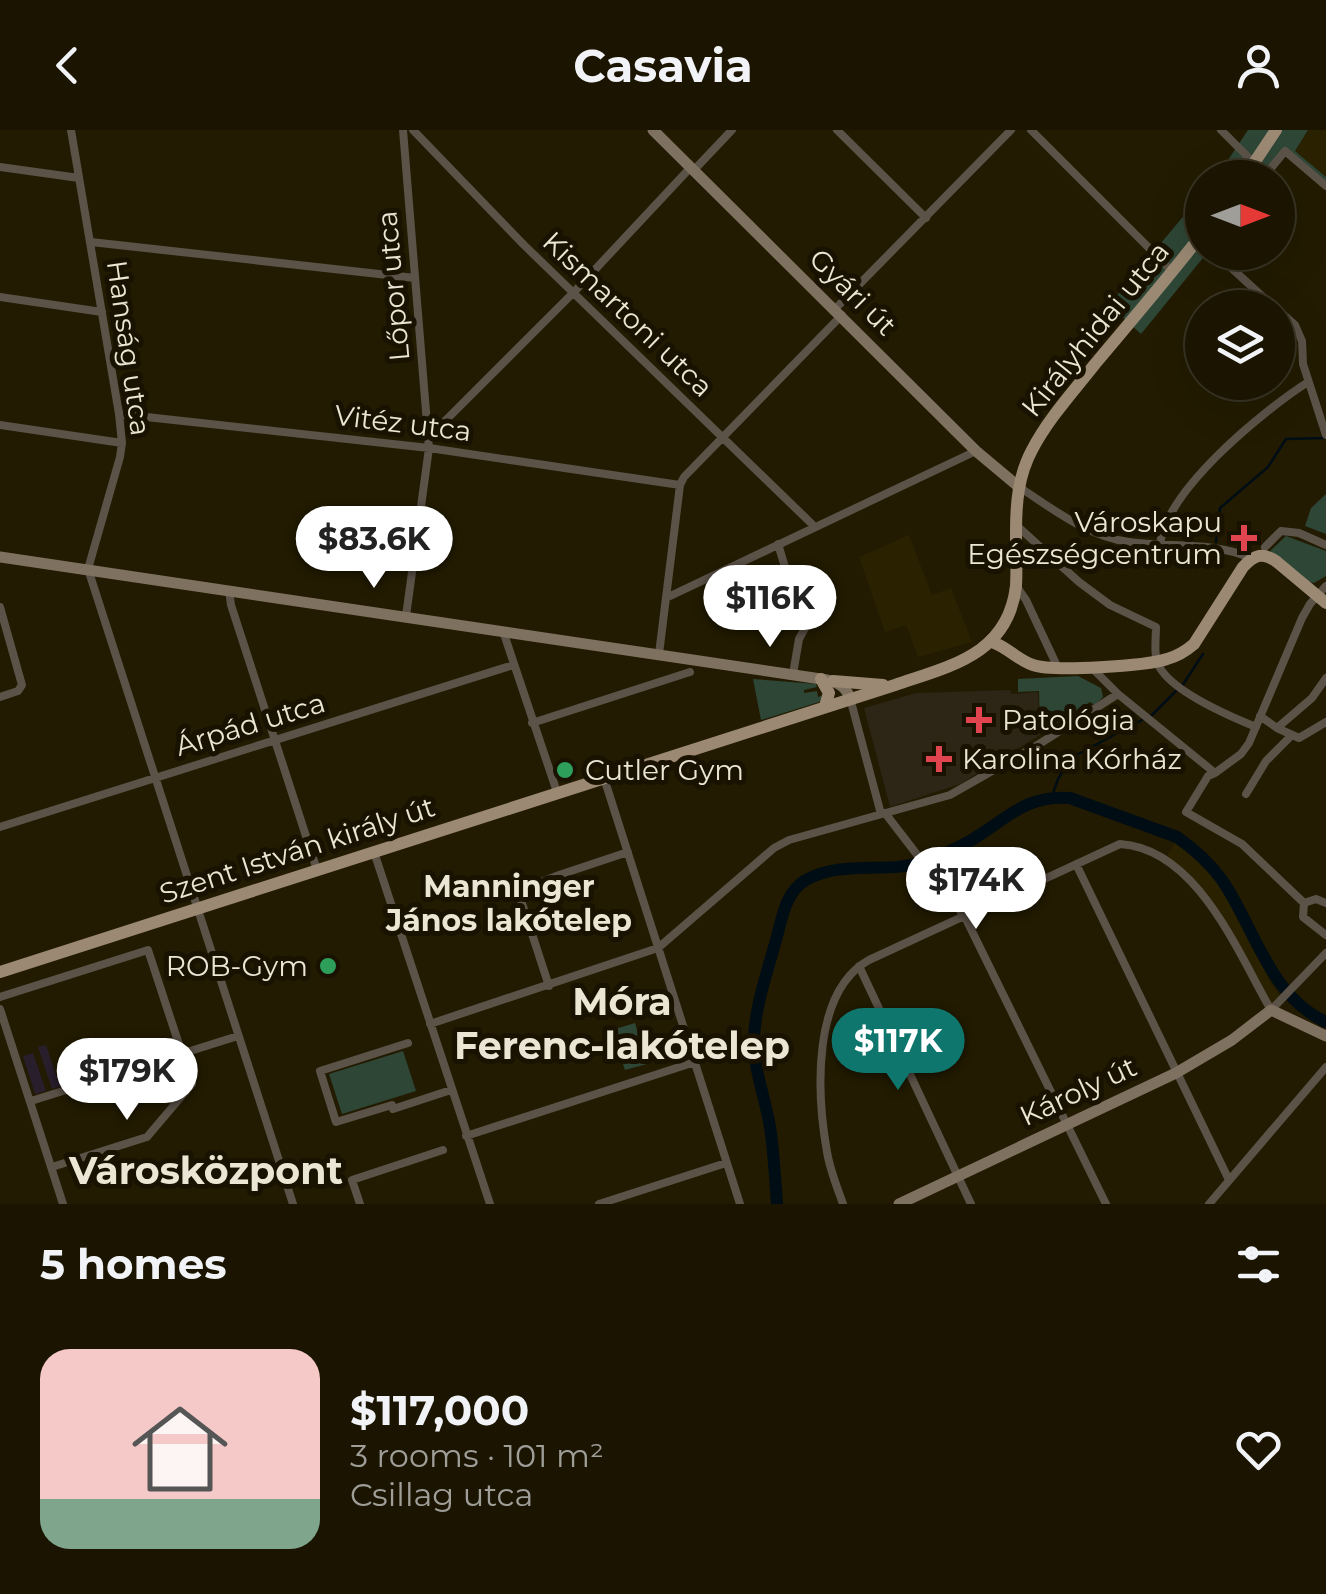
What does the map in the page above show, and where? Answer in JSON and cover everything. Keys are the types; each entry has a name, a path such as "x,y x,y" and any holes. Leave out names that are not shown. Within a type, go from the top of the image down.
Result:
{"main road":[{"path":"1256,160 1276,130"},
{"name":"Királyhidai utca","path":"992,642 1010,612 1016,585 1019,487 1030,454 1055,413 1185,257"},
{"path":"825,706 827,680 895,685 964,660 992,642 1032,665 1058,668 1157,662 1175,656 1194,644 1251,558 1260,555 1270,557 1323,595"},
{"name":"Szent István király út","path":"0,972 895,685"}],"street":[{"name":"Hanság utca","path":"71,130 122,442 88,570"},
{"name":"Lőpor utca","path":"403,130 429,437 406,616"},
{"name":"Kismartoni utca","path":"414,130 524,245 815,527"},
{"name":"Gyári út","path":"654,130 976,451 1019,487"},
{"path":"429,437 732,130"},
{"path":"837,130 926,218"},
{"path":"660,654 684,476 1011,130"},
{"path":"1030,130 1172,271"},
{"path":"1221,130 1251,160"},
{"path":"1278,160 1285,151 1326,186"},
{"path":"0,167 80,178"},
{"path":"91,242 415,278"},
{"path":"1234,270 1256,290"},
{"path":"0,297 102,312"},
{"path":"1295,325 1326,435"},
{"path":"1160,544 1168,516 1198,477 1266,412 1308,382"},
{"name":"Vitéz utca","path":"119,414 429,448 680,485"},
{"path":"0,424 122,442"},
{"path":"666,598 976,451"},
{"path":"1019,487 1099,534 1132,543 1215,547 1251,558"},
{"path":"1016,525 1110,605 1156,628 1157,662 1181,687 1210,708 1256,728"},
{"path":"1264,547 1281,531 1298,533 1326,545"},
{"path":"778,544 803,624 793,674"},
{"path":"0,557 793,674 827,680 847,691 883,814 966,916 1106,1204"},
{"path":"88,570 293,1204"},
{"path":"1016,585 1058,668"},
{"path":"228,590 317,870"},
{"path":"1304,903 1242,844 1186,812 1208,776 1241,754 1249,743 1302,618 1323,595"},
{"path":"0,607 22,684 18,691 0,696"},
{"path":"503,631 557,792"},
{"name":"Árpád utca","path":"0,827 514,666"},
{"path":"1092,667 1118,694 1215,773"},
{"path":"532,723 690,672"},
{"path":"1277,728 1312,698 1326,678"},
{"path":"430,1024 658,948 774,848 789,840 950,795 1118,694"},
{"path":"1260,716 1299,738 1326,722"},
{"path":"1246,794 1266,761 1292,735"},
{"path":"604,778 740,1204"},
{"path":"843,1204 828,1157 820,1104 829,1015 848,976 859,966 1120,844 1147,848 1189,878 1212,908 1271,1010 1326,1036"},
{"path":"374,852 489,1202 476,1204"},
{"path":"550,986 518,890 628,852"},
{"path":"1076,864 1229,1180"},
{"path":"1304,903 1316,899 1326,904"},
{"path":"1304,903 1303,917 1326,935"},
{"path":"0,997 148,950 192,1084 147,1137 52,1166"},
{"path":"1271,1010 1326,954"},
{"path":"859,966 971,1204"},
{"path":"0,1009 63,1204"},
{"name":"Károly út","path":"899,1204 1176,1073 1232,1040 1271,1010"},
{"path":"31,1101 238,1036"},
{"path":"408,1044 320,1071 336,1122 452,1090"},
{"path":"466,1136 695,1062"},
{"path":"1210,1204 1325,1070"},
{"path":"360,1204 352,1180 443,1150"},
{"path":"599,1204 726,1163"}],"shaded area":[{"path":"1308,130 1326,130 1326,177 1295,151"},
{"path":"909,535 932,595 951,588 972,642 918,657 906,625 885,632 859,557"},
{"name":"Karolina Kórház","path":"1010,690 1011,694 1038,692 1040,735 960,784 890,807 864,708 916,693"},
{"path":"1176,841 1216,878 1242,922 1280,996 1271,1004 1208,895 1167,856"},
{"path":"46,1045 58,1081 111,1064 113,1070 52,1089 38,1047"},
{"path":"33,1053 46,1091 35,1094 23,1056"}],"green space":[{"path":"1248,130 1308,130 1295,151 1326,177 1326,189 1286,155 1282,160 1228,160"},
{"path":"1185,214 1185,270 1193,270 1141,334 1109,305"},
{"path":"1326,494 1326,534 1305,526 1311,508"},
{"path":"1286,536 1326,551 1326,576 1308,582 1270,551"},
{"path":"1078,676 1101,688 1103,697 1048,732 1048,724 1040,725 1039,691 1018,692 1018,679"},
{"path":"753,679 816,684 804,693 817,691 818,697 826,694 819,702 761,720"},
{"path":"635,1023 647,1064 625,1070 612,1030"},
{"path":"403,1051 416,1091 342,1114 329,1074"}],"waterway":[{"path":"1216,542 1220,508 1268,467 1286,439 1325,438"},
{"path":"1182,686 1203,654"},
{"path":"1150,717 1176,691"},
{"path":"1052,796 1071,758 1142,720"},
{"path":"777,1204 771,1137 754,1037 762,988 793,891 806,880 835,870 896,867 926,861 1044,799 1070,798 1177,837 1222,880 1290,996 1326,1022"}],"place":[{"name":"Városkapu Egészségcentrum","path":"1244,538"},
{"name":"Patológia","path":"979,720"},
{"name":"Karolina Kórház","path":"939,759"},
{"name":"Cutler Gym","path":"565,770"},
{"name":"ROB-Gym","path":"328,966"}],"district":[{"name":"Manninger János lakótelep","path":"509,903"},
{"name":"Móra Ferenc-lakótelep","path":"622,1023"},
{"name":"Városközpont","path":"206,1170"}]}
